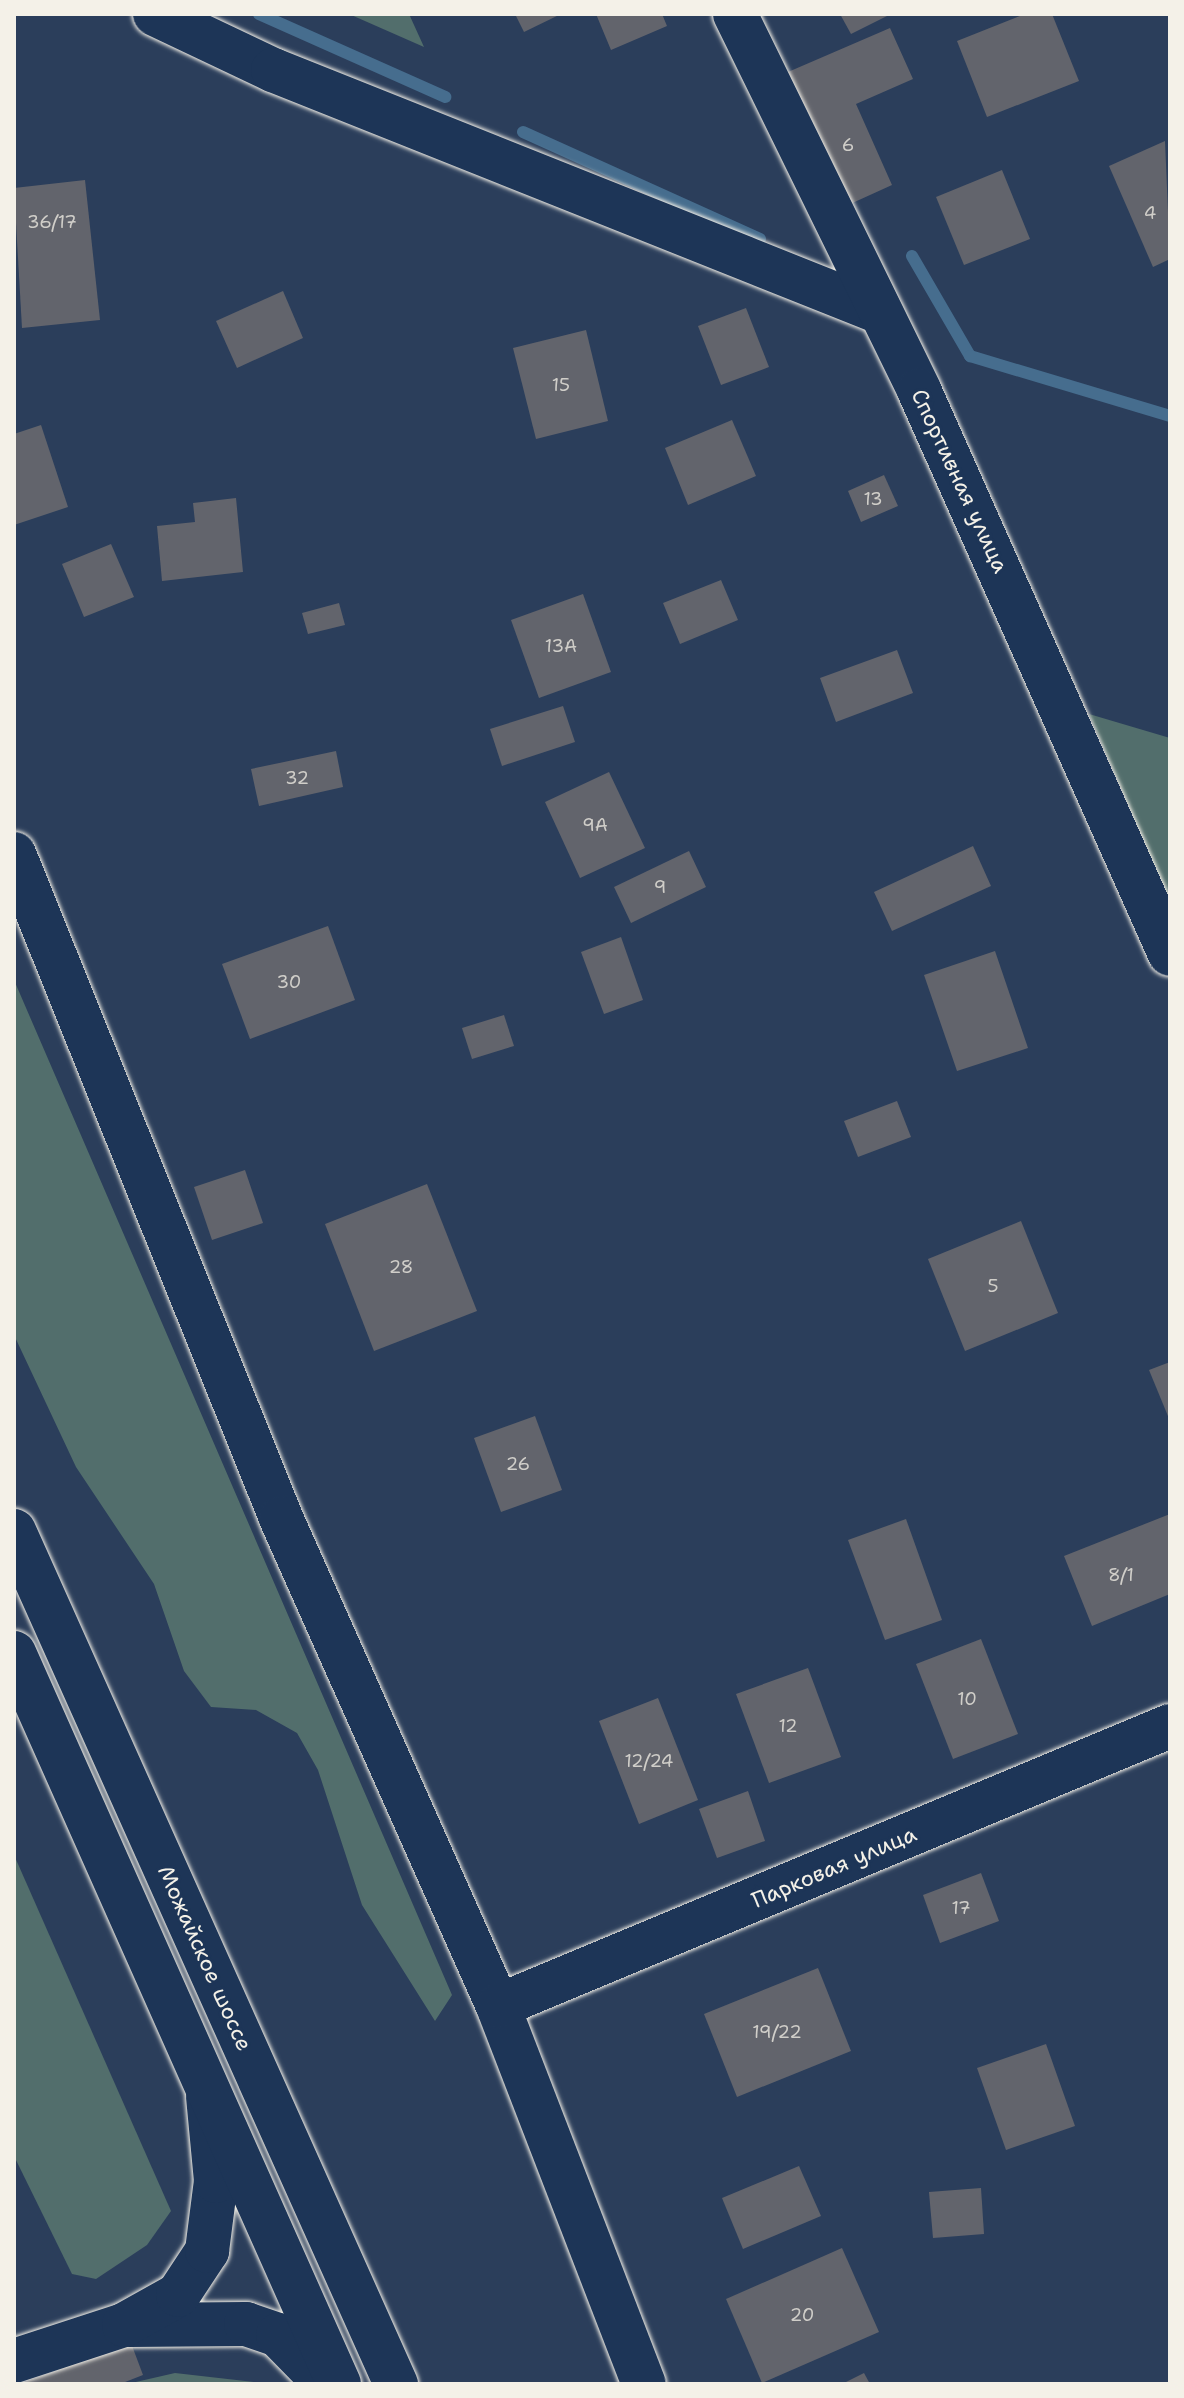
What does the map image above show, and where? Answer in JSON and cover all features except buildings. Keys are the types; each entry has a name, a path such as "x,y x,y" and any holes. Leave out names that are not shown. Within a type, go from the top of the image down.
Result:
{"street":[{"path":"155,14 273,70 880,312"},
{"name":"Спортивная улица","path":"735,14 880,312 1170,954"},
{"path":"14,854 281,1518 498,2006 644,2384"},
{"name":"Можайское шоссе","path":"14,1531 396,2384"},
{"path":"14,1653 339,2384"},
{"name":"Парковая улица","path":"498,2006 1170,1726"},
{"path":"14,2361 124,2325 178,2295 207,2251 216,2181 207,2087"},
{"path":"124,2325 246,2324 278,2335 326,2384"}],"green space":[{"path":"349,14 409,14 424,47"},
{"path":"1089,714 1170,738 1170,902"},
{"path":"14,980 452,1995 435,2021 362,1905 318,1770 297,1733 256,1710 211,1707 184,1671 154,1584 76,1467 14,1335"},
{"path":"14,1855 171,2211 147,2245 96,2279 72,2274 14,2156"},
{"path":"175,2373 263,2383 263,2384 127,2384"}],"waterway":[{"path":"259,14 445,97"},
{"path":"523,132 760,239"},
{"path":"912,256 970,356 1170,416"}]}
